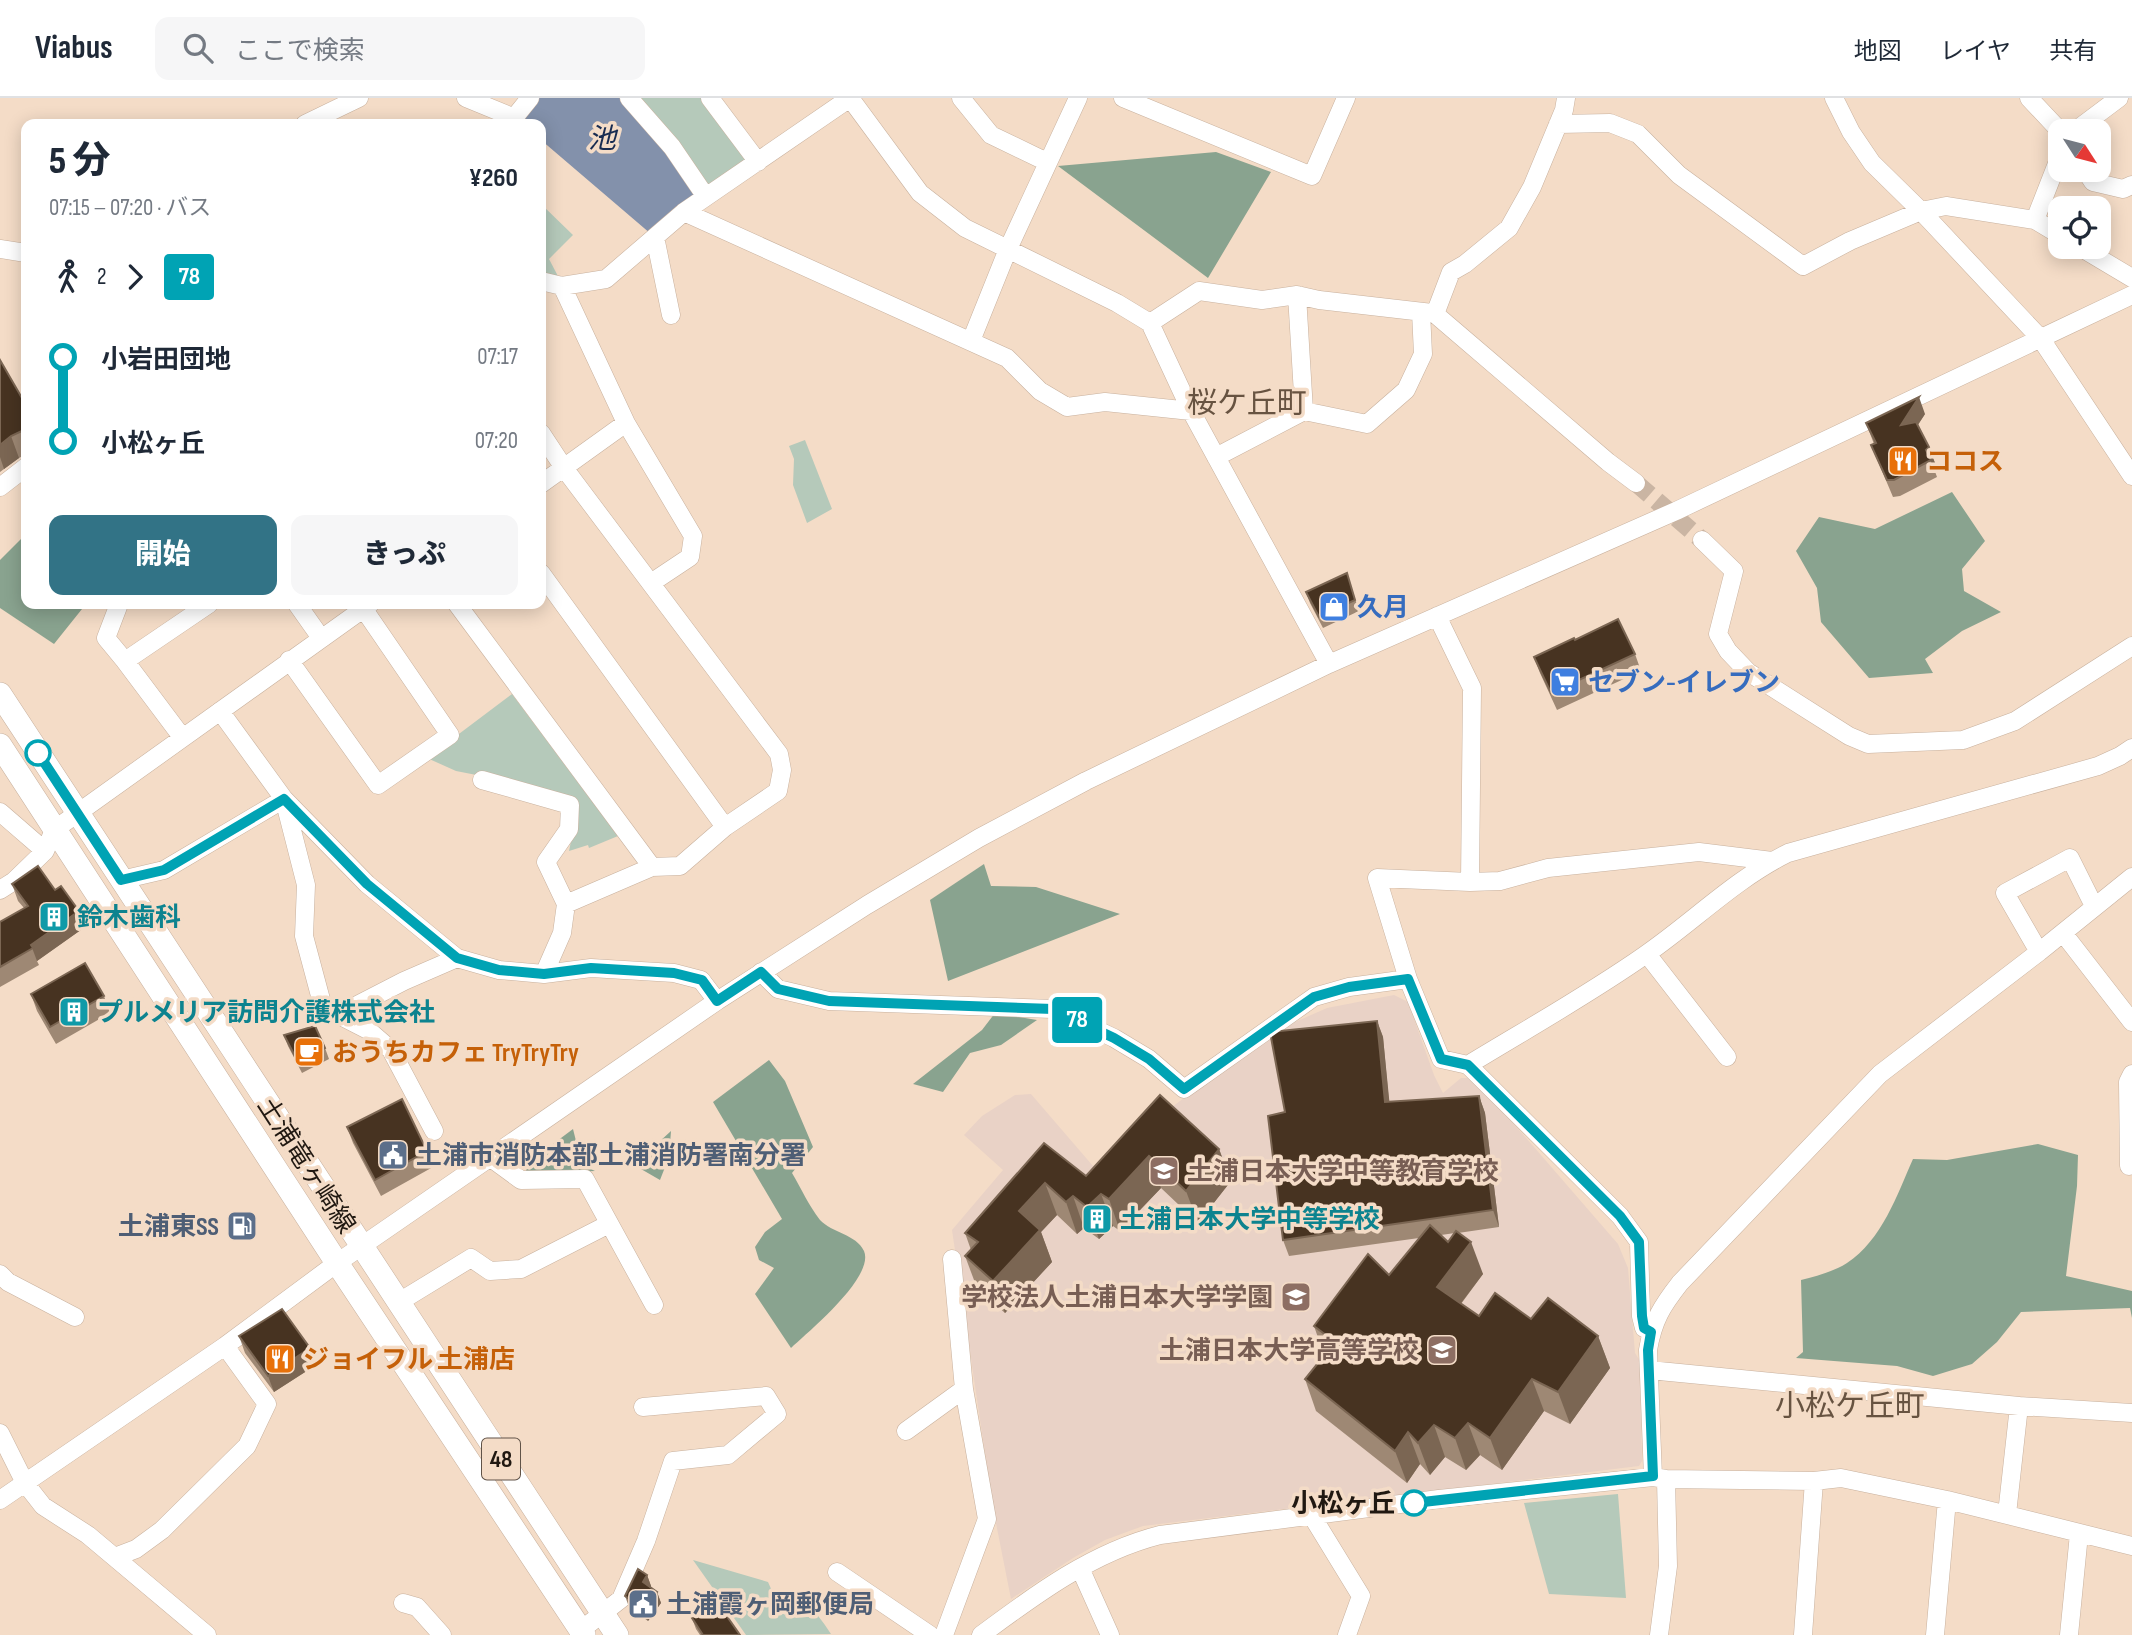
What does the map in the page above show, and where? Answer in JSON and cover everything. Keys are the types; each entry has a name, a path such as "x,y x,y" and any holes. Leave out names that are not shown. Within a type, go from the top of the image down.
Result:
{"main road":[{"name":"土浦竜ヶ崎線","path":"0,694 617,1635"},
{"name":"土浦竜ヶ崎線","path":"0,746 337,1263 582,1632"}],"street":[{"path":"315,119 359,98"},
{"path":"466,98 508,119"},
{"path":"514,119 530,98"},
{"path":"629,98 672,147 706,197"},
{"path":"710,98 758,162"},
{"path":"546,282 562,286 606,279 684,212 850,98 920,193 965,228 1116,303 1150,323 1191,411 1329,664"},
{"path":"961,98 991,135 1047,162"},
{"path":"971,341 1008,249 1078,98"},
{"path":"1123,98 1312,176 1346,98"},
{"path":"1216,457 1304,411 1367,424 1406,390 1423,354 1428,313 1451,272 1510,228 1532,187 1564,110 1566,98"},
{"path":"1834,98 1872,163 1922,211 2041,339 2132,476"},
{"path":"2029,98 2049,119"},
{"path":"2091,119 2119,98"},
{"path":"1558,124 1610,123 1638,134 1679,175 1803,266 1850,241 1922,211 1946,206 2035,220 2048,228"},
{"path":"2035,220 2050,182"},
{"path":"2093,182 2123,189 2132,185"},
{"path":"684,212 1007,358 1040,391 1067,407 1105,402 1191,411"},
{"path":"655,237 671,315"},
{"path":"0,249 21,252"},
{"path":"2100,259 2132,278"},
{"path":"562,286 626,423 693,536 690,557 651,583"},
{"path":"1150,323 1199,291 1262,300 1297,295 1428,313 1636,483"},
{"path":"1297,295 1304,411"},
{"path":"0,1500 225,1346 337,1263 717,1001 979,838 1086,781 1329,664 1676,511 2132,295"},
{"path":"546,481 626,423"},
{"path":"546,441 779,754 782,770 778,791 725,828 680,866 652,867 566,904"},
{"path":"0,487 21,471"},
{"path":"1702,540 1734,571 1718,634 1728,651 1748,671 1849,737 1868,744 1963,740 2015,722 2132,646"},
{"path":"546,580 725,828"},
{"path":"117,609 106,638 182,737"},
{"path":"125,661 202,609"},
{"path":"301,609 321,638"},
{"path":"0,890 14,881 45,851 54,830 363,609"},
{"path":"289,660 378,785 450,735 369,609"},
{"path":"461,609 652,867"},
{"path":"1437,616 1472,688 1470,882"},
{"path":"220,710 284,799 367,884 457,958 499,970 544,974 591,968 674,973 702,980 717,1001"},
{"path":"1468,1065 1647,954 1751,874 1772,861 1812,845 2098,766 2132,748"},
{"path":"482,780 570,805 569,829 546,862 566,904 562,933 544,974"},
{"path":"121,880 164,870 284,799"},
{"path":"284,799 306,885 304,936 323,1006 368,1030 391,1049 434,1131"},
{"path":"0,812 45,851"},
{"path":"1651,1332 1644,1328 1642,1316 1639,1242 1620,1216 1468,1065 1441,1059 1408,979 1377,878 1500,881 1548,868 1699,852 1772,861"},
{"path":"2039,952 2005,893 2070,858 2094,906"},
{"path":"1659,1635 1668,1566 1649,1370 1651,1332 1659,1311 1680,1283 1880,1074 2132,877"},
{"path":"2063,933 2132,1022"},
{"path":"1647,954 1727,1057"},
{"path":"338,1016 404,981 457,958"},
{"path":"761,972 778,989 829,1001 1053,1009 1114,1038 1149,1059 1184,1089 1314,997 1349,987 1408,979"},
{"path":"2129,1166 2128,1082 2132,1074"},
{"path":"491,1158 521,1180 585,1179 654,1305"},
{"path":"399,1302 471,1258 490,1270 521,1269 609,1224"},
{"path":"944,1635 987,1519 964,1389 952,1259"},
{"path":"0,1274 8,1282 75,1317"},
{"path":"115,1557 136,1549 162,1530 247,1446 267,1404 225,1346"},
{"path":"1649,1370 2019,1406 2132,1413"},
{"path":"906,1431 964,1389"},
{"path":"582,1632 621,1599 646,1541 673,1461 729,1455 777,1413 766,1396 643,1407"},
{"path":"2007,1514 2019,1406"},
{"path":"0,1433 25,1483 43,1506 88,1535 206,1635"},
{"path":"981,1635 1080,1567 1116,1550 1160,1535 1439,1499 1659,1478 1814,1481 1841,1478 2007,1514 2132,1546"},
{"path":"1803,1635 1814,1481"},
{"path":"1935,1635 1947,1500"},
{"path":"1312,1516 1361,1596 1348,1635"},
{"path":"2069,1635 2079,1534"},
{"path":"1080,1567 1110,1635"},
{"path":"837,1572 930,1635"},
{"path":"403,1603 417,1607 442,1635"}],"shaded area":[{"name":"学校法人土浦日本大学学園","path":"1394,995 1408,1002 1443,1093 1461,1078 1469,1078 1481,1086 1618,1244 1628,1268 1635,1353 1640,1361 1642,1461 1639,1466 1143,1526 1105,1540 1011,1599 993,1508 952,1230 1003,1170 964,1135 982,1116 1015,1095 1031,1094 1093,1166 1184,1098 1293,1023 1327,1008"}],"green space":[{"path":"640,98 703,98 751,161 708,190"},
{"path":"1216,152 1271,172 1208,278 1058,166"},
{"path":"546,209 573,235 549,259 560,280 546,278"},
{"path":"805,440 832,509 807,523 793,485 794,459 789,446"},
{"path":"1952,492 1985,541 1962,569 1964,591 2001,612 1962,631 1925,659 1933,673 1869,678 1821,622 1817,588 1796,551 1819,517 1875,529"},
{"path":"21,539 21,609 82,609 54,644 0,608 0,560"},
{"path":"512,694 618,836 589,848 588,845 569,851 575,822 572,799 456,771 427,758"},
{"path":"984,864 991,886 1036,887 1120,914 948,981 930,900"},
{"path":"995,1013 1037,1020 1001,1045 970,1053 943,1092 913,1084 982,1030"},
{"path":"769,1060 785,1081 813,1147 792,1173 820,1220 860,1245 864,1251 865,1262 860,1275 838,1303 791,1348 755,1294 774,1268 759,1260 755,1247 765,1232 782,1219 713,1102"},
{"path":"573,1129 582,1165 595,1171 525,1174 529,1162"},
{"path":"671,1131 669,1157 660,1180 634,1165"},
{"path":"2038,1144 2078,1155 2066,1276 2132,1291 2132,1318 2130,1308 2021,1312 1997,1342 1972,1364 1933,1376 1897,1366 1796,1358 1803,1352 1801,1280 1842,1266 1870,1242 1887,1216 1913,1159 1947,1160"},
{"path":"1618,1494 1626,1598 1549,1594 1524,1503"},
{"path":"693,1560 768,1582 772,1591 813,1610 831,1634 746,1635"}],"water":[{"name":"池","path":"536,98 620,98 666,151 700,197 651,234 546,144 546,119 521,119"}],"building":[{"path":"0,360 21,396 21,431 0,445"},
{"path":"1919,397 1901,425 1916,422 1929,447 1926,450 1931,460 1894,480 1887,480 1871,445 1876,443 1866,423"},
{"path":"1347,573 1355,600 1319,617 1306,592"},
{"path":"1618,619 1635,654 1551,693 1534,657"},
{"path":"38,866 55,890 61,886 79,911 31,945 33,948 0,967 0,922 28,906 12,884"},
{"path":"85,963 104,996 50,1027 31,994"},
{"path":"1377,1021 1385,1102 1479,1096 1493,1210 1283,1240 1268,1116 1285,1112 1270,1032"},
{"path":"315,1026 325,1048 298,1062 284,1035"},
{"path":"1160,1095 1219,1149 1186,1191 1149,1156 1109,1199 1101,1194 1087,1207 1073,1196 1066,1202 1045,1183 1019,1211 1040,1230 993,1281 965,1256 978,1242 965,1233 1044,1143 1086,1176"},
{"name":"土浦市消防本部土浦消防署南分署","path":"402,1099 427,1151 375,1180 347,1127"},
{"name":"土浦日本大学高等学校","path":"1430,1225 1448,1242 1456,1231 1471,1242 1437,1287 1479,1316 1495,1293 1531,1319 1548,1298 1598,1336 1558,1392 1532,1379 1490,1438 1468,1423 1455,1438 1434,1425 1418,1443 1408,1432 1395,1451 1305,1379 1335,1342 1314,1326 1368,1254 1389,1275"},
{"path":"282,1309 310,1348 268,1376 239,1336"},
{"path":"638,1569 647,1575 643,1582 657,1592 644,1610 625,1596"},
{"path":"717,1602 740,1635 703,1635 692,1618"}],"tunnel":[{"path":"1636,483 1702,540"}],"bus line":[{"name":"78","path":"38,753 121,880 164,870 284,799 367,884 405,918 457,958 499,970 544,974 591,968 674,973 702,980 717,1001 761,972 778,989 829,1001 1053,1009 1114,1038 1149,1059 1184,1089 1314,997 1349,987 1408,979 1441,1059 1468,1065 1620,1216 1639,1242 1642,1316 1644,1328 1651,1332 1648,1350 1653,1476 1414,1503"}],"place":[{"name":"ココス","path":"1903,461"},
{"name":"久月","path":"1334,607"},
{"name":"セブン-イレブン","path":"1565,682"},
{"name":"鈴木歯科","path":"54,917"},
{"name":"プルメリア訪問介護株式会社","path":"74,1012"},
{"name":"おうちカフェ TryTryTry","path":"309,1052"},
{"name":"土浦市消防本部土浦消防署南分署","path":"393,1155"},
{"name":"土浦日本大学中等教育学校","path":"1164,1171"},
{"name":"土浦日本大学中等学校","path":"1097,1219"},
{"name":"土浦東SS","path":"242,1226"},
{"name":"学校法人土浦日本大学学園","path":"1296,1297"},
{"name":"土浦日本大学高等学校","path":"1442,1350"},
{"name":"ジョイフル 土浦店","path":"280,1359"},
{"name":"小松ヶ丘","path":"1414,1503"},
{"name":"土浦霞ヶ岡郵便局","path":"643,1604"}],"district":[{"name":"桜ケ丘町","path":"1247,403"},
{"name":"小松ケ丘町","path":"1850,1406"}]}
